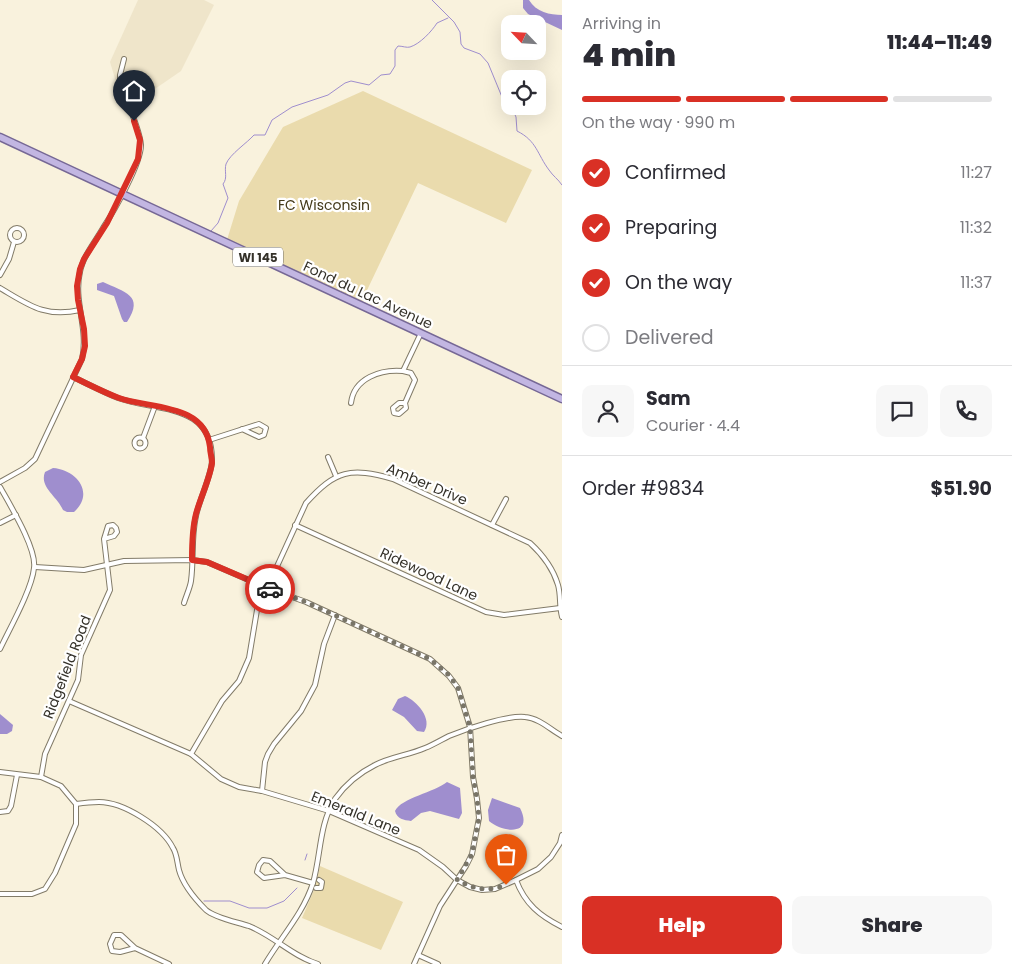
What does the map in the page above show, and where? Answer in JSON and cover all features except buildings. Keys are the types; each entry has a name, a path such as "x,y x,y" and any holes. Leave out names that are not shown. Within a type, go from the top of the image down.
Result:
{"main road":[{"name":"Fond du Lac Avenue","path":"0,137 562,399"}],"street":[{"path":"0,482 25,468 35,459 82,359 85,346 84,329 77,286 80,269 122,194 138,159 141,145 120,84 124,59"},
{"path":"0,275 9,258 14,242"},
{"path":"0,288 40,310 54,314 80,310"},
{"path":"403,371 421,333"},
{"path":"351,403 355,391 372,376 383,372 403,371 411,373 415,380 405,403"},
{"path":"73,377 120,398 184,414 203,429 209,440 212,462 196,516 192,542 191,583 184,602"},
{"path":"143,438 156,406"},
{"path":"209,440 242,429 259,424 266,428 264,435 260,437 242,429"},
{"path":"191,754 222,701 239,681 249,658 257,610 306,503 319,489 336,476 328,457"},
{"name":"Amber Drive","path":"336,476 348,473 372,473 393,479 530,543 543,555 559,586 562,617"},
{"path":"0,487 28,540 35,566 30,585 0,649"},
{"path":"492,525 506,499"},
{"path":"0,523 16,515"},
{"name":"Ridewood Lane","path":"295,525 486,612 504,615 560,608"},
{"name":"Ridgefield Road","path":"40,777 45,754 78,680 82,655 110,590 104,539"},
{"path":"35,566 84,570 136,560 192,560 207,562 335,615 430,659 441,667 458,688 470,727 473,777 479,818 472,854 440,906 414,964"},
{"path":"262,791 265,762 268,754 301,711 315,685 324,644 335,615"},
{"name":"Emerald Lane","path":"69,700 191,754 221,778 239,787 262,791 329,811 419,850 443,867 457,880 470,887 482,890 494,889 538,869 551,857 562,836"},
{"path":"265,964 300,912 313,883 324,825 329,811 345,786 375,765 426,748 470,727 500,720 526,716 540,722 562,736"},
{"path":"0,772 40,777 61,786 76,804 76,824 55,873 45,889 32,894 0,894"},
{"path":"0,812 8,811 11,806 17,775"},
{"path":"76,804 100,802 120,807 152,822 165,834 174,849 180,872 191,894 208,912 250,927 280,943 294,954 318,964"},
{"path":"285,875 270,861 263,860 257,872 264,878 285,875 313,883"},
{"path":"316,888 321,888 322,886 322,882 319,880"},
{"path":"516,880 520,891 530,906 542,916 561,926"},
{"path":"135,948 120,952 112,951 110,944 114,935 121,935 135,948 169,964"},
{"path":"418,956 438,964"}],"shaded area":[{"path":"138,0 204,0 214,5 181,71 149,93 122,102 110,62"},
{"path":"523,0 529,0 535,7 544,12 562,15 562,30 546,22 546,15 530,15 523,8"},
{"path":"103,282 125,292 133,300 134,306 127,322 124,322 122,319 114,296 97,290 97,284"},
{"path":"53,468 69,473 76,478 83,490 80,505 74,512 63,510 46,487 44,482 45,472"},
{"path":"405,696 419,706 425,716 427,722 424,732 417,731 404,717 392,710 398,699"},
{"path":"0,714 13,725 12,731 7,734 0,734"},
{"path":"447,782 460,788 462,813 459,819 430,811 421,813 411,821 397,816 395,811 398,806"},
{"path":"492,798 520,808 523,824 520,828 509,830 489,821 488,810"}],"green space":[{"name":"FC Wisconsin","path":"363,91 532,170 506,223 418,183 360,305 226,243 239,201 283,127"},
{"path":"320,866 403,902 381,950 302,918 314,890"}],"waterway":[{"path":"432,0 454,22 460,32 461,44 464,48 480,54 488,63 501,95"},
{"path":"211,231 218,223 228,198 223,184 226,164 254,135 265,135 272,120 292,107 328,95 345,83 351,81 369,85 381,75 390,74 395,66 395,50 398,46 409,47 418,43 437,23 448,18"},
{"path":"515,115 517,131 529,139 549,170 562,185"},
{"path":"305,860 307,854"},
{"path":"204,901 230,901 249,908 267,908 284,901 297,888"}],"way so far":[{"path":"270,589 306,602 430,659 450,676 458,688 470,727 472,741 471,758 479,818 472,854 457,880 470,887 482,890 506,885"}],"route":[{"path":"134,121 140,140 138,159 107,223 84,259 80,269 77,286 85,346 82,359 73,377 120,398 184,414 203,429 209,440 212,462 196,516 192,542 192,560 207,562 229,570 270,589"}]}
